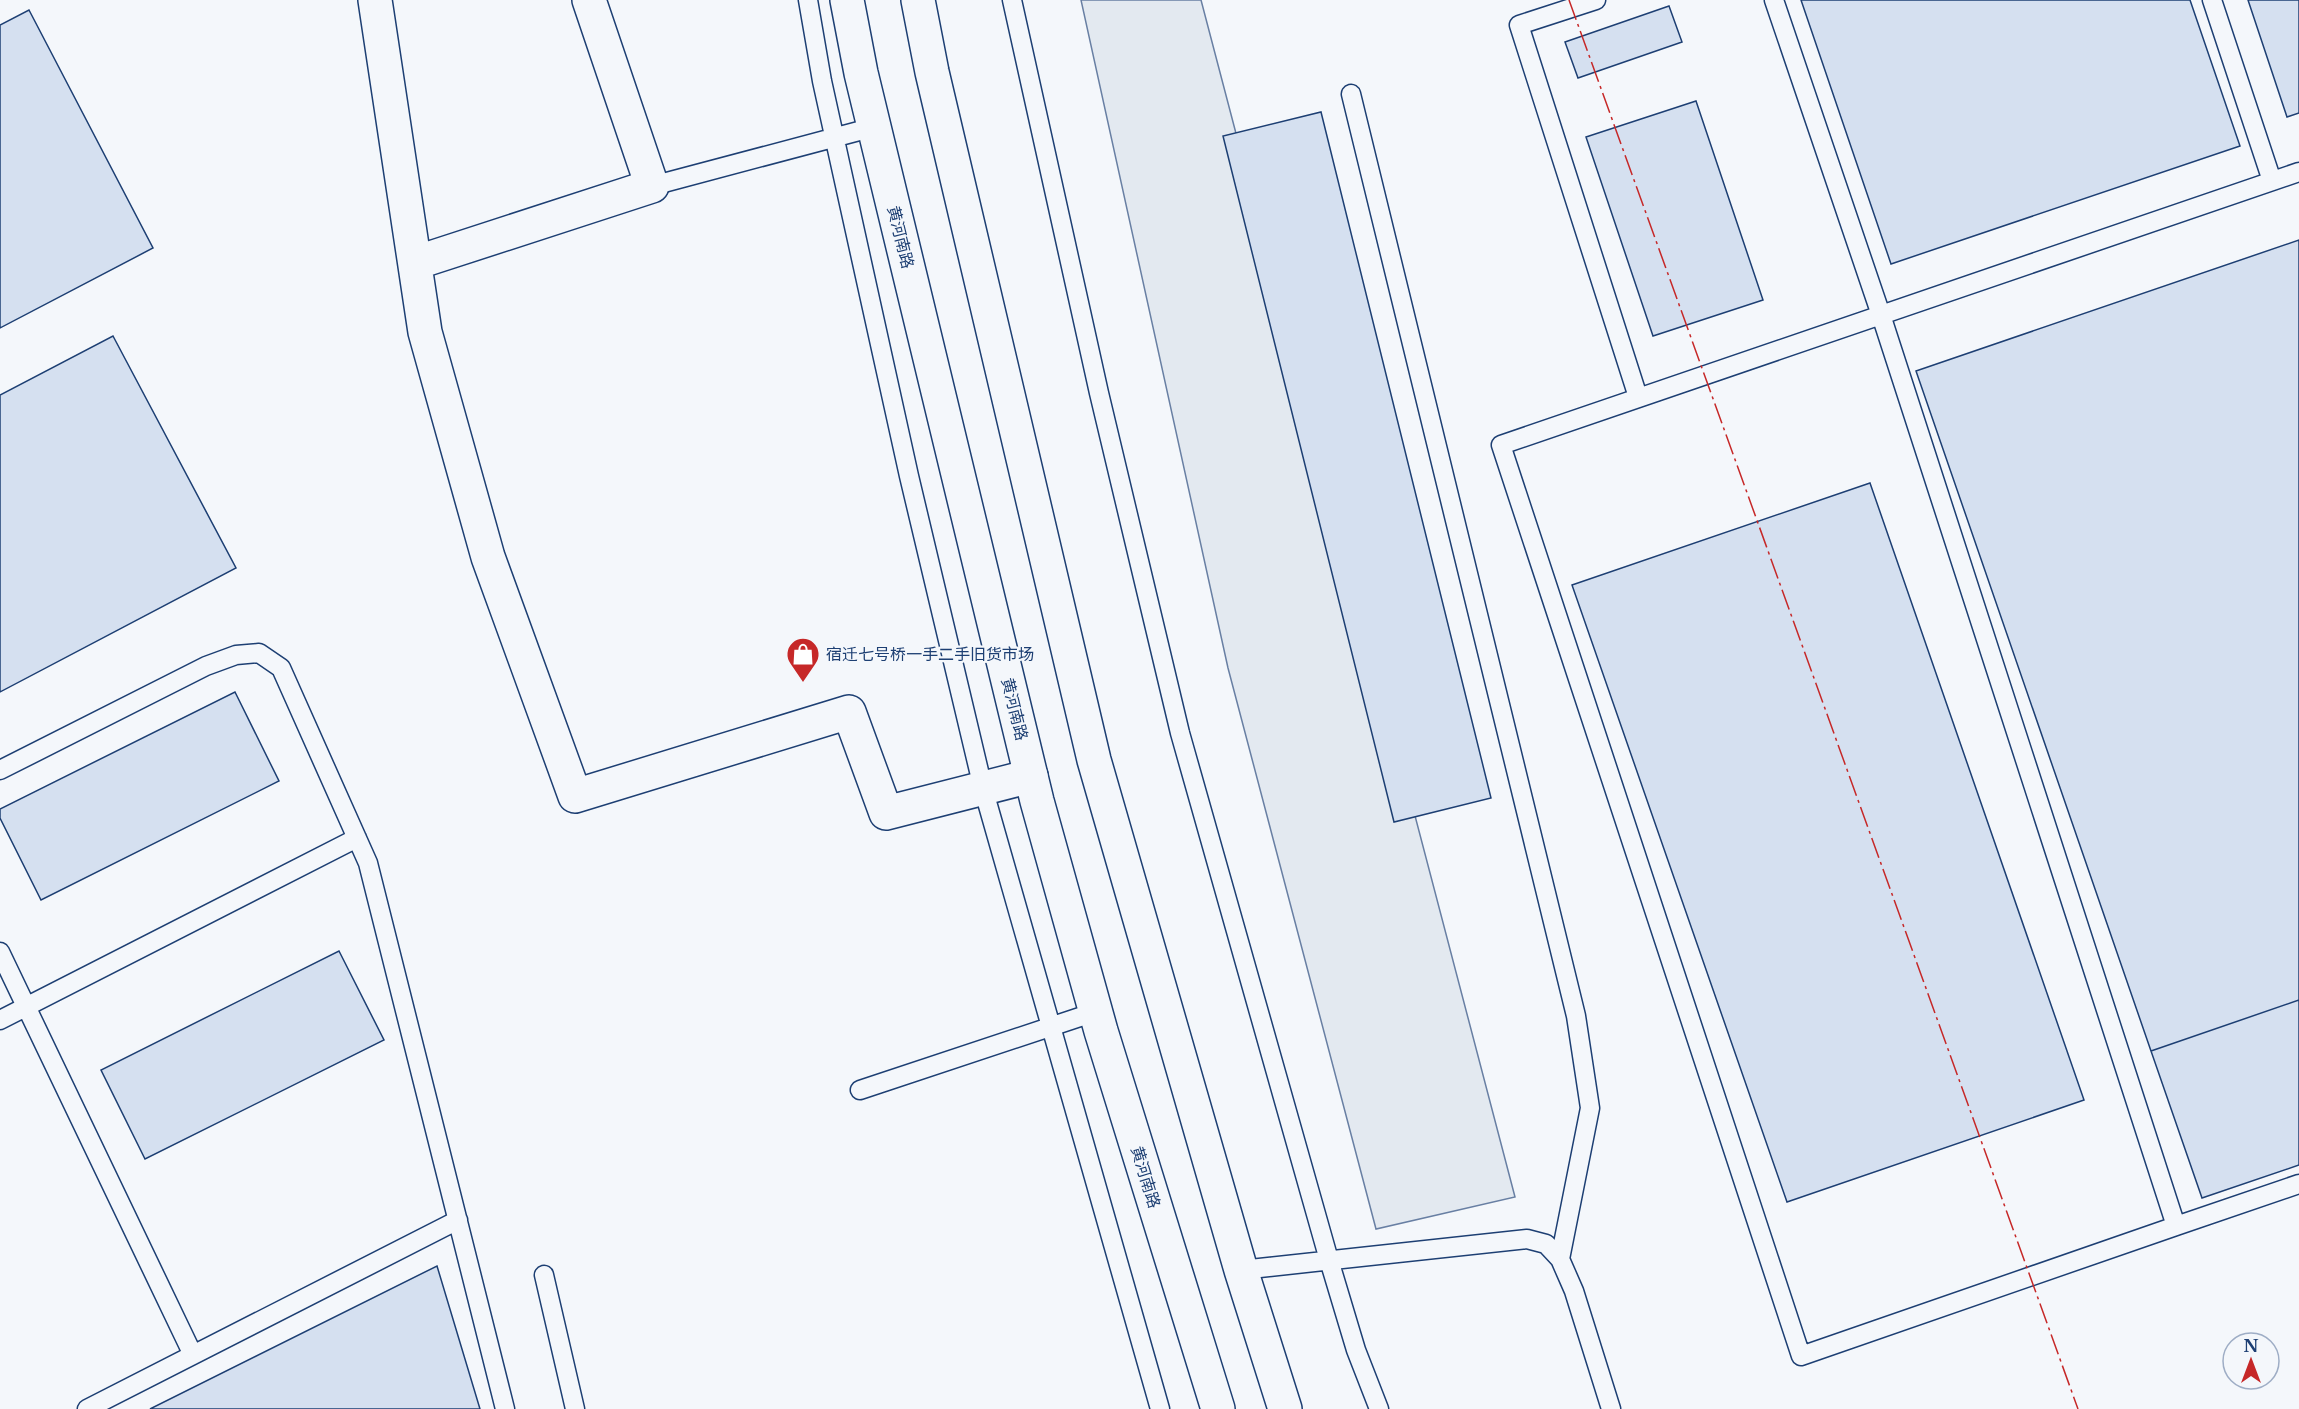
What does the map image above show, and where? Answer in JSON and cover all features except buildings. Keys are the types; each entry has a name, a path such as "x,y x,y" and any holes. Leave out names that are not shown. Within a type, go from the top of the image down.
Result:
{"main road":[{"path":"375,0 425,332 488,557 576,796 849,712 886,813 1031,776"},
{"path":"415,263 652,186 589,0"},
{"name":"黄河南路","path":"848,0 861,73 1031,776 1095,1012 1218,1409"},
{"path":"918,0 932,72 1094,760 1242,1270 1285,1409"}],"lane":[{"path":"808,0 835,138 909,476 983,788 1160,1409"},
{"path":"1012,0 1099,393 1180,733 1329,1260 1356,1350 1379,1409"},
{"path":"1596,0 1519,25 1638,398"},
{"path":"1774,0 1881,315 2176,1226"},
{"path":"2212,0 2272,181"},
{"path":"1352,94 1576,1016 1590,1107 1560,1259"},
{"path":"652,186 874,127"},
{"path":"2299,172 1501,445 1801,1356 2299,1184"},
{"path":"0,770 206,666 236,655 259,653 281,668 368,863 505,1409"},
{"path":"0,1020 357,838"},
{"path":"0,951 193,1355"},
{"path":"860,1090 1095,1012"},
{"path":"87,1409 458,1220"},
{"path":"1242,1270 1527,1239 1546,1244 1560,1259 1574,1291 1611,1409"},
{"path":"544,1275 575,1409"}],"shaded area":[{"path":"1081,0 1201,0 1515,1197 1376,1229 1228,668"}],"power":[{"path":"1569,0 2078,1409"}],"place":[{"name":"宿迁七号桥一手二手旧货市场","path":"803,683"}]}
